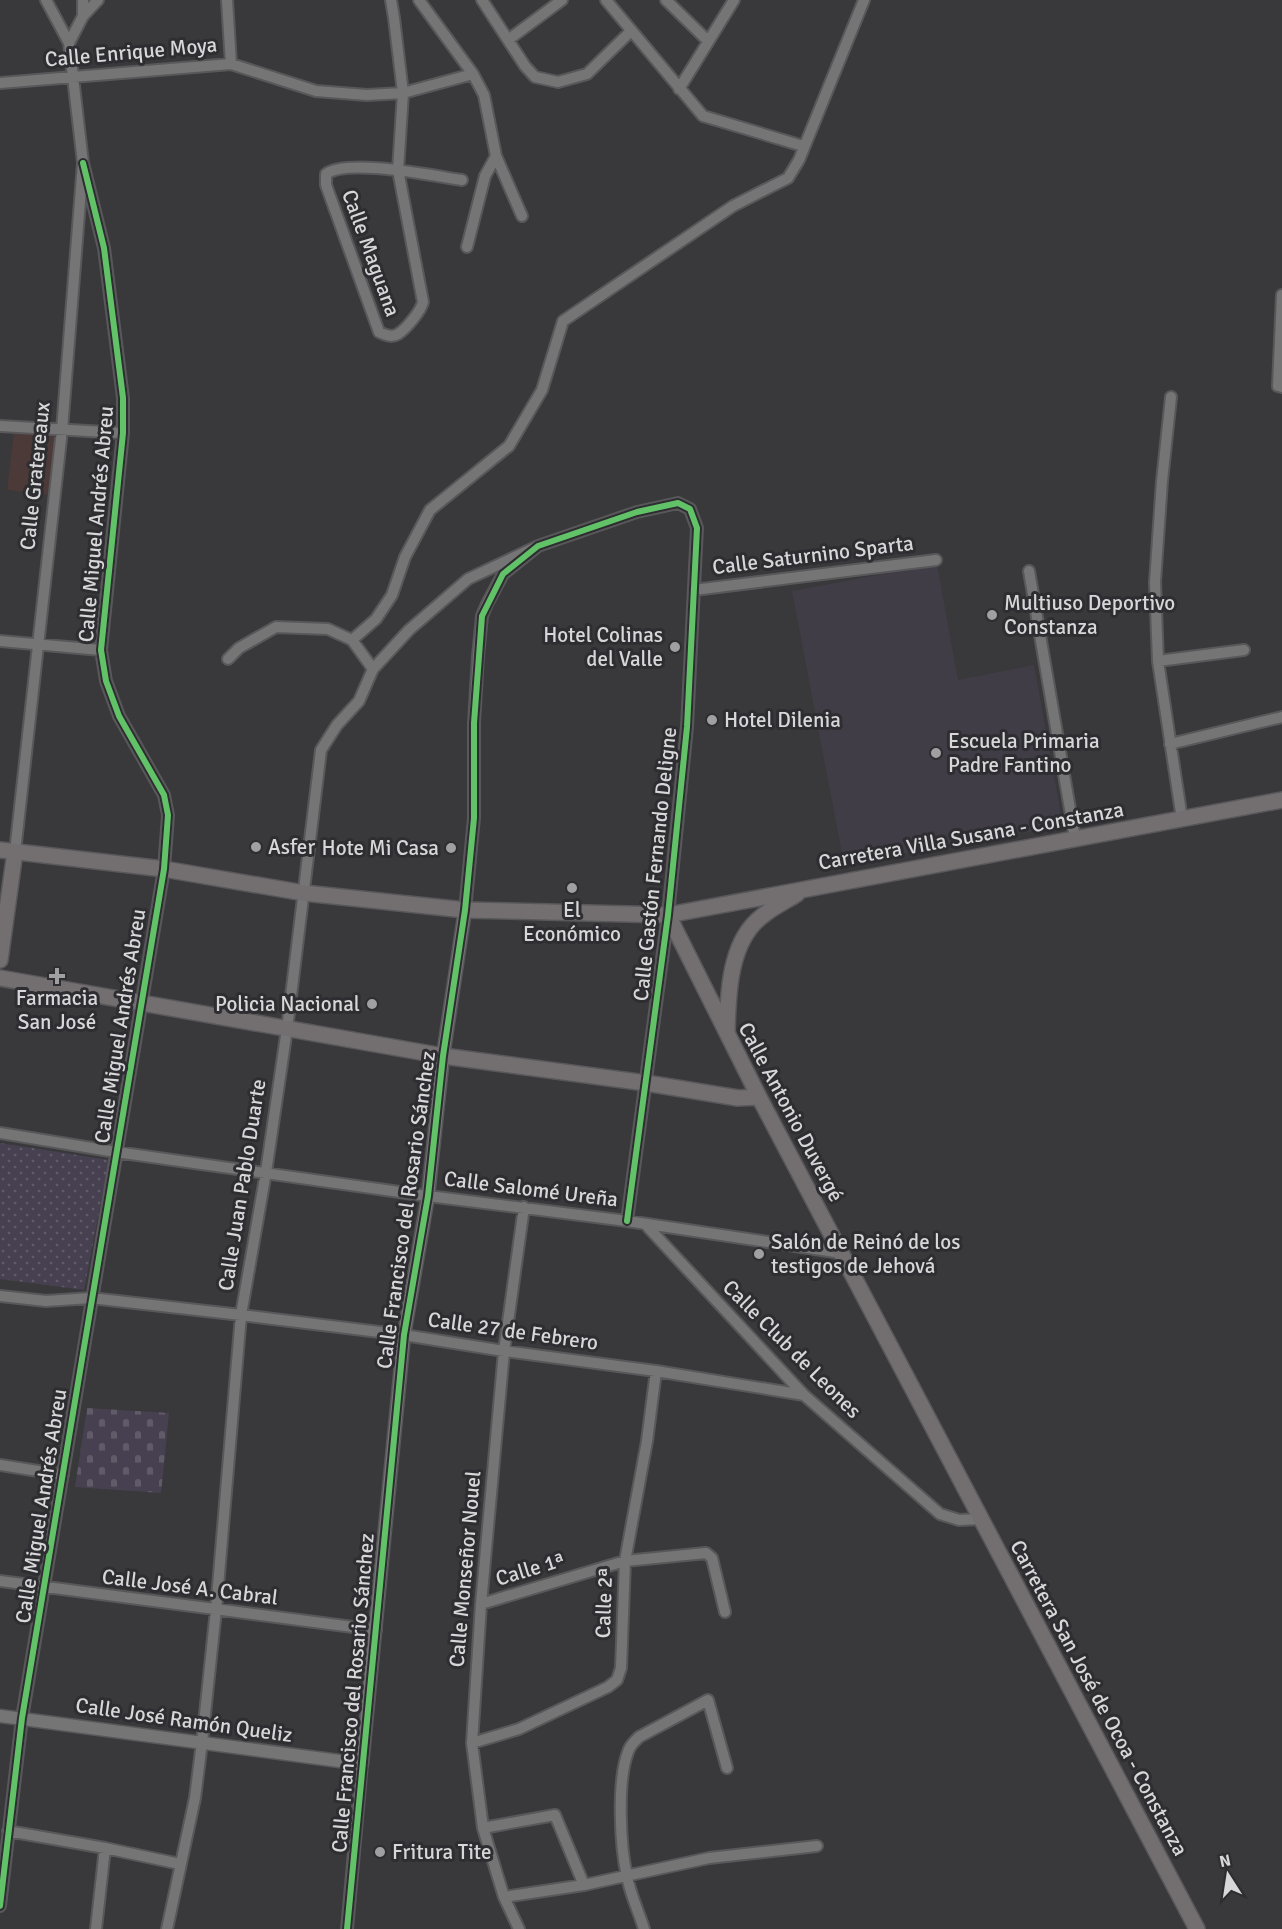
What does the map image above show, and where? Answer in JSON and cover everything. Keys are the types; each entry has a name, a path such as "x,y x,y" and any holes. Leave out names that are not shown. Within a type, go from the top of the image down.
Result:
{"main road":[{"name":"Carretera Villa Susana - Constanza","path":"7,851 164,869 304,893 465,910 668,915 1282,800"},
{"name":"Calle Gratereaux","path":"0,960 7,851"},
{"path":"727,1034 730,978 740,948 750,928 765,914 807,888"},
{"name":"Calle Antonio Duvergé","path":"668,915 759,1097 843,1253 980,1519"},
{"path":"0,978 443,1056 646,1083 738,1098 759,1097"},
{"name":"Carretera San José de Ocoa - Constanza","path":"980,1519 1197,1929"}],"street":[{"name":"Calle Gratereaux","path":"7,851 39,644 62,430 82,163 69,43 46,0"},
{"path":"83,0 83,16"},
{"path":"69,43 83,16 98,0"},
{"path":"227,0 231,64"},
{"path":"391,0 402,93 398,170"},
{"path":"419,0 473,74 484,95 496,156 522,216"},
{"path":"482,0 525,66 535,77 558,82 587,74 631,31"},
{"path":"508,40 562,0"},
{"path":"606,0 703,116 803,146"},
{"path":"666,0 708,41"},
{"path":"679,89 734,0"},
{"path":"352,640 376,619 392,595 405,557 430,510 509,446 542,390 563,321 733,206 788,178 799,160 864,0"},
{"name":"Calle Enrique Moya","path":"0,83 231,64 316,91 366,95 402,93 473,74"},
{"path":"467,247 485,176 496,156"},
{"name":"Calle Miguel Andrés Abreu","path":"0,1906 22,1718 164,869 168,815 164,795 119,716 106,681 101,650 123,433 123,398 106,259 82,163"},
{"name":"Calle Maguana","path":"398,170 423,302 421,309 397,335 387,336 379,332 326,185 326,174 333,169 350,167 398,170 462,180"},
{"path":"1282,296 1278,386 1282,387"},
{"path":"1171,397 1155,582 1158,661 1182,819"},
{"path":"0,426 123,433"},
{"name":"Calle Gastón Fernando Deligne","path":"538,546 637,512 678,503 690,509 697,528 687,727 668,915 627,1221"},
{"name":"Calle Francisco del Rosario Sánchez","path":"347,1929 404,1335 428,1196 443,1056 465,910 474,818 474,723 482,616 504,574 538,546"},
{"name":"Calle Juan Pablo Duarte","path":"166,1929 195,1798 216,1610 241,1315 266,1172 287,1029 321,750 337,725 359,700 373,669 409,630 468,579 538,546"},
{"name":"Calle Saturnino Sparta","path":"694,590 936,560"},
{"path":"1029,571 1075,838"},
{"path":"228,659 239,648 276,627 328,629 352,640 373,669"},
{"path":"0,641 101,650"},
{"path":"1158,661 1244,650"},
{"path":"1170,744 1282,717"},
{"name":"Calle Salomé Ureña","path":"0,1133 116,1152 428,1196 627,1221 843,1253"},
{"name":"Calle Monseñor Nouel","path":"519,1929 504,1898 483,1828 472,1743 481,1604 504,1351 524,1207"},
{"name":"Calle Club de Leones","path":"646,1225 804,1395 940,1514 958,1520 980,1519"},
{"name":"Calle 27 de Febrero","path":"0,1296 46,1301 91,1298 404,1335 804,1395"},
{"name":"Calle 2ª","path":"472,1743 519,1729 608,1687 617,1680 621,1668 625,1561 647,1441 656,1371"},
{"path":"0,1466 63,1475"},
{"name":"Calle 1ª","path":"481,1604 625,1561 706,1553 712,1558 725,1612"},
{"name":"Calle José A. Cabral","path":"0,1581 376,1630"},
{"path":"645,1929 627,1876 620,1809 627,1753 639,1737 708,1700 727,1768"},
{"name":"Calle José Ramón Queliz","path":"0,1716 362,1764"},
{"path":"483,1828 555,1815 584,1885"},
{"path":"8,1831 180,1864"},
{"path":"504,1898 584,1885 709,1858 817,1846"},
{"path":"96,1929 105,1848"}],"shaded area":[{"path":"14,431 56,435 50,495 7,490"},
{"name":"Escuela Primaria Padre Fantino","path":"937,564 958,680 1034,665 1063,826 844,864 792,591"}],"green space":[{"path":"0,1143 109,1160 84,1290 0,1279"},
{"path":"87,1408 169,1413 161,1493 75,1487"}],"cycle path":[{"path":"0,1906 22,1718 164,869 168,815 164,795 119,716 106,681 101,650 123,433 123,398 104,248 83,163"},
{"path":"347,1929 404,1335 428,1196 443,1056 465,910 474,818 474,723 482,616 503,574 538,546 637,512 678,503 690,509 697,528 687,727 668,915 627,1221"}],"place":[{"name":"Multiuso Deportivo Constanza","path":"992,615"},
{"name":"Hotel Colinas del Valle","path":"675,647"},
{"name":"Hotel Dilenia","path":"712,720"},
{"name":"Escuela Primaria Padre Fantino","path":"936,753"},
{"name":"Asfer","path":"256,847"},
{"name":"Hote Mi Casa","path":"451,848"},
{"name":"El Económico","path":"572,888"},
{"name":"Farmacia San José","path":"57,976"},
{"name":"Policia Nacional","path":"372,1004"},
{"name":"Salón de Reinó de los testigos de Jehová","path":"759,1254"},
{"name":"Fritura Tite","path":"380,1852"}]}
